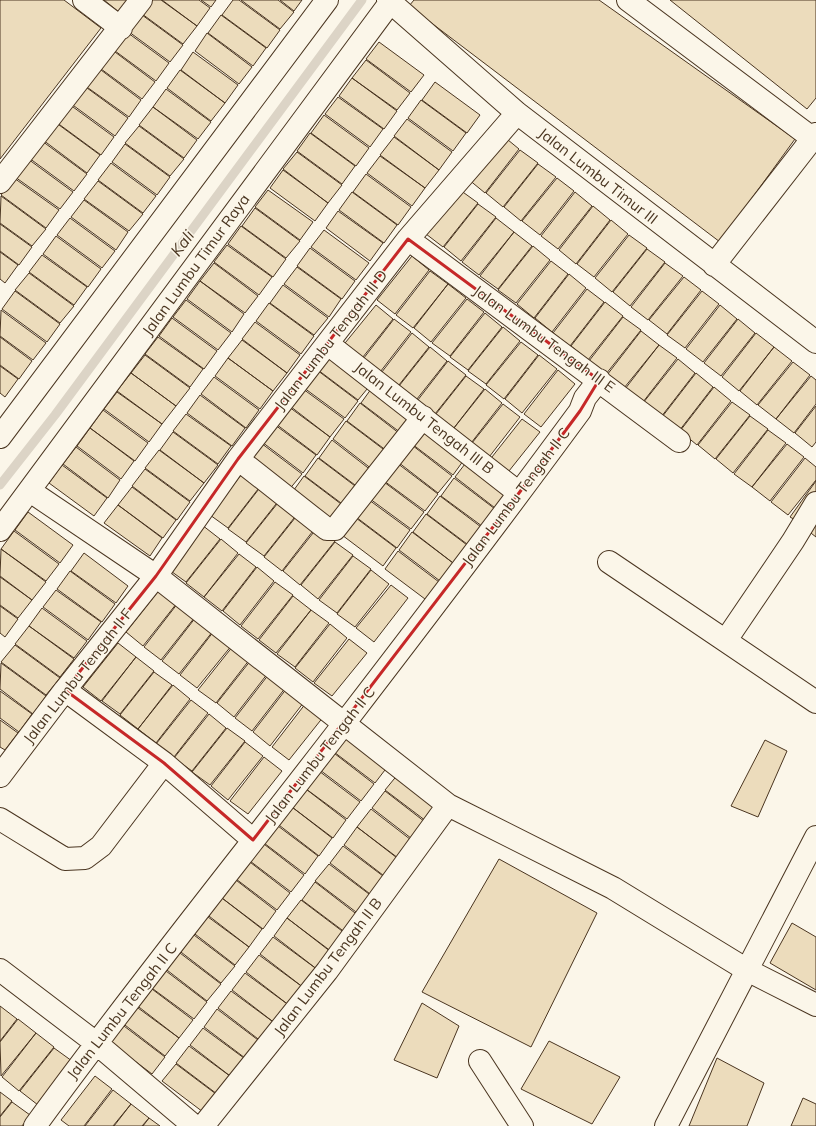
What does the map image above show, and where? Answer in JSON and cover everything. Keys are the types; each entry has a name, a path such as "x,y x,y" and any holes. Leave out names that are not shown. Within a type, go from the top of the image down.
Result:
{"street":[{"path":"84,0 121,28"},
{"path":"0,182 121,28 141,0"},
{"path":"0,437 327,0"},
{"path":"628,0 815,138 714,265"},
{"name":"Jalan Lumbu Timur III","path":"390,1 517,113 816,342"},
{"name":"Jalan Lumbu Timur Raya","path":"0,530 390,1"},
{"name":"Jalan Lumbu Tengah III D","path":"156,576 238,459 408,239 517,113"},
{"name":"Jalan Lumbu Tengah III E","path":"408,239 679,441"},
{"name":"Jalan Lumbu Tengah III B","path":"328,344 519,493"},
{"name":"Jalan Lumbu Tengah II C","path":"35,1126 96,1043 344,724 519,493 580,411 585,398 599,380"},
{"path":"238,459 327,529 335,529 423,417"},
{"path":"30,491 156,576 448,805 613,888 747,970 816,1005"},
{"path":"726,640 793,541 816,503"},
{"path":"609,562 726,640 756,663 816,702"},
{"name":"Jalan Lumbu Tengah II F","path":"0,776 65,690 156,576"},
{"path":"65,690 164,763 253,840"},
{"path":"0,819 65,859 85,858 100,846 164,763"},
{"name":"Jalan Lumbu Tengah II B","path":"202,1126 327,971 448,805"},
{"path":"666,1126 816,837"},
{"path":"0,970 96,1043 194,1126"},
{"path":"480,1061 522,1126"}],"highlighted area":[{"path":"408,239 599,380 580,411 519,493 253,840 164,763 65,690 156,576 238,459"}],"building":[{"path":"0,0 64,0 101,28 0,159"},
{"path":"104,0 128,0 119,12"},
{"path":"146,0 161,0 197,26 183,44 138,11"},
{"path":"162,0 199,0 210,8 197,26"},
{"path":"201,0 216,0 211,7"},
{"path":"233,0 239,0 280,30 267,48 222,15"},
{"path":"241,0 278,0 294,12 280,29"},
{"path":"280,0 302,0 294,11"},
{"path":"414,0 599,0 795,139 720,242 409,6"},
{"path":"670,0 816,0 816,98 807,109"},
{"path":"138,12 183,45 170,62 125,29"},
{"path":"221,15 266,48 253,66 208,33"},
{"path":"124,30 169,63 156,81 111,48"},
{"path":"207,33 252,67 239,84 195,51"},
{"path":"379,42 424,75 411,92 366,59"},
{"path":"111,49 155,82 142,99 97,66"},
{"path":"193,52 238,85 225,103 181,70"},
{"path":"366,60 410,93 397,110 352,78"},
{"path":"97,67 141,100 129,117 84,85"},
{"path":"180,70 225,103 211,121 167,88"},
{"path":"352,78 397,111 384,129 339,96"},
{"path":"435,82 480,115 467,133 422,100"},
{"path":"83,85 128,118 115,136 70,103"},
{"path":"166,89 211,122 198,139 153,107"},
{"path":"338,97 383,129 370,147 325,114"},
{"path":"421,100 466,133 453,151 408,118"},
{"path":"69,104 114,137 101,155 56,122"},
{"path":"153,107 197,140 184,158 139,125"},
{"path":"324,115 369,148 356,166 311,133"},
{"path":"407,119 452,152 439,170 394,136"},
{"path":"55,122 100,155 87,173 43,140"},
{"path":"139,126 184,159 170,176 125,143"},
{"path":"310,133 355,166 342,184 297,151"},
{"path":"502,135 519,149 485,193 468,179"},
{"path":"394,137 439,170 425,188 380,155"},
{"path":"42,141 87,174 74,191 29,158"},
{"path":"125,144 170,177 157,195 112,162"},
{"path":"520,150 538,163 503,207 486,193"},
{"path":"297,152 342,185 328,203 283,169"},
{"path":"380,156 425,188 412,206 367,173"},
{"path":"28,159 73,192 60,209 15,177"},
{"path":"111,163 156,196 143,213 98,180"},
{"path":"538,164 556,177 521,221 504,207"},
{"path":"283,170 328,203 315,221 270,188"},
{"path":"366,174 411,207 398,225 353,192"},
{"path":"14,178 59,210 46,228 1,195"},
{"path":"557,178 574,191 540,235 522,221"},
{"path":"98,181 143,214 129,231 84,199"},
{"path":"268,190 313,222 300,240 255,207"},
{"path":"460,190 478,203 443,247 426,234"},
{"path":"352,192 397,225 384,243 339,210"},
{"path":"575,192 592,206 558,249 541,236"},
{"path":"1,196 46,229 32,246 0,223"},
{"path":"84,200 128,232 116,250 71,217"},
{"path":"478,204 496,217 461,261 444,247"},
{"path":"593,206 610,220 576,264 559,250"},
{"path":"255,208 300,241 286,258 242,226"},
{"path":"338,211 383,243 370,261 326,228"},
{"path":"70,218 115,251 102,268 57,235"},
{"path":"496,218 514,232 479,275 462,262"},
{"path":"611,220 628,234 594,277 577,264"},
{"path":"0,224 32,247 19,265 0,251"},
{"path":"241,226 286,259 273,277 228,244"},
{"path":"324,230 369,263 356,280 311,247"},
{"path":"514,232 532,246 498,289 480,276"},
{"path":"629,235 647,248 612,292 595,278"},
{"path":"56,236 101,269 88,287 43,254"},
{"path":"227,245 272,277 259,295 214,262"},
{"path":"533,246 550,260 516,303 498,290"},
{"path":"310,248 355,281 342,299 297,266"},
{"path":"647,249 665,262 630,306 613,292"},
{"path":"0,252 18,265 5,283 0,279"},
{"path":"42,255 87,287 74,305 29,272"},
{"path":"412,256 429,270 395,314 377,300"},
{"path":"551,261 568,274 534,318 517,304"},
{"path":"214,263 258,296 245,313 200,281"},
{"path":"665,263 683,276 648,320 631,307"},
{"path":"297,267 341,299 329,317 284,284"},
{"path":"430,271 448,284 413,328 396,315"},
{"path":"29,273 74,306 60,323 15,290"},
{"path":"569,274 586,288 552,332 535,318"},
{"path":"684,277 701,290 667,334 649,320"},
{"path":"200,281 244,314 232,332 187,299"},
{"path":"448,284 466,298 431,342 414,328"},
{"path":"283,285 328,318 314,335 270,303"},
{"path":"587,289 604,302 570,346 553,333"},
{"path":"15,291 60,324 47,342 2,309"},
{"path":"702,291 719,304 685,348 667,335"},
{"path":"467,299 484,312 450,356 432,343"},
{"path":"186,300 231,333 218,350 173,317"},
{"path":"605,302 623,316 588,360 571,346"},
{"path":"269,303 314,336 301,354 256,321"},
{"path":"376,305 393,319 359,362 341,348"},
{"path":"720,305 737,319 703,362 686,349"},
{"path":"1,310 46,343 33,360 0,336"},
{"path":"485,313 502,327 468,370 450,357"},
{"path":"623,317 641,330 606,374 589,361"},
{"path":"172,318 217,351 204,369 159,336"},
{"path":"394,319 411,332 377,376 360,363"},
{"path":"738,319 755,333 721,376 704,363"},
{"path":"255,322 300,355 287,373 242,339"},
{"path":"503,327 520,341 486,384 468,371"},
{"path":"641,331 659,345 624,388 607,375"},
{"path":"412,333 429,347 395,390 378,377"},
{"path":"756,333 774,347 739,391 722,377"},
{"path":"0,337 32,361 19,379 0,365"},
{"path":"158,337 203,369 190,387 145,354"},
{"path":"242,340 287,373 273,391 228,358"},
{"path":"521,342 538,355 504,399 486,385"},
{"path":"659,345 677,358 643,402 625,389"},
{"path":"430,347 447,361 413,404 395,391"},
{"path":"774,347 792,361 757,405 740,391"},
{"path":"327,349 372,383 358,400 314,367"},
{"path":"145,355 190,388 176,406 131,373"},
{"path":"539,355 557,369 522,413 505,399"},
{"path":"228,358 273,391 260,409 215,376"},
{"path":"678,359 695,373 661,417 643,403"},
{"path":"448,361 466,375 431,419 414,405"},
{"path":"793,362 810,375 776,419 758,405"},
{"path":"0,366 18,379 5,397 0,393"},
{"path":"313,367 358,401 345,418 300,385"},
{"path":"558,370 575,384 541,427 524,414"},
{"path":"131,373 176,406 162,424 117,391"},
{"path":"696,373 713,387 679,431 662,417"},
{"path":"466,376 484,389 450,433 432,419"},
{"path":"811,376 816,380 816,404 794,433 776,419"},
{"path":"214,377 259,410 246,428 201,394"},
{"path":"374,385 419,419 405,436 361,403"},
{"path":"299,386 344,419 330,437 286,403"},
{"path":"714,387 731,401 697,445 680,431"},
{"path":"485,389 502,403 468,447 450,433"},
{"path":"117,392 162,424 149,442 104,409"},
{"path":"200,395 245,428 232,446 187,413"},
{"path":"732,402 750,415 715,459 698,445"},
{"path":"360,403 404,437 391,454 347,421"},
{"path":"285,404 330,437 317,455 272,421"},
{"path":"503,404 520,417 486,461 468,448"},
{"path":"816,406 816,442 812,447 795,433"},
{"path":"103,410 148,443 135,461 90,428"},
{"path":"186,414 231,446 218,464 173,431"},
{"path":"750,416 768,429 733,473 716,459"},
{"path":"522,419 540,432 505,476 488,462"},
{"path":"346,421 391,455 377,473 333,439"},
{"path":"271,422 316,455 303,473 258,439"},
{"path":"422,424 466,457 453,475 408,441"},
{"path":"90,428 134,461 121,479 77,446"},
{"path":"768,430 786,443 752,487 734,474"},
{"path":"173,432 218,465 204,483 160,450"},
{"path":"257,440 302,474 288,491 244,458"},
{"path":"332,440 376,474 363,491 319,458"},
{"path":"408,442 452,476 438,493 394,459"},
{"path":"787,444 804,457 770,501 752,487"},
{"path":"76,447 120,480 108,498 63,464"},
{"path":"159,450 204,483 190,501 145,468"},
{"path":"318,458 363,492 349,509 305,476"},
{"path":"805,458 816,467 816,480 788,515 771,502"},
{"path":"393,460 438,494 425,511 380,478"},
{"path":"468,460 513,493 499,511 455,477"},
{"path":"62,465 107,498 94,516 49,483"},
{"path":"145,469 190,502 177,520 132,486"},
{"path":"244,471 262,484 228,528 210,515"},
{"path":"304,476 349,510 335,527 291,494"},
{"path":"454,478 499,512 486,529 441,496"},
{"path":"380,479 424,512 411,529 366,496"},
{"path":"816,481 816,498 799,522 790,517"},
{"path":"262,485 280,499 246,542 228,529"},
{"path":"132,487 176,520 163,538 118,505"},
{"path":"440,496 485,530 471,547 427,514"},
{"path":"365,497 410,530 397,548 352,514"},
{"path":"281,499 298,513 264,556 246,543"},
{"path":"118,505 162,538 150,556 104,523"},
{"path":"28,512 73,545 60,563 15,530"},
{"path":"299,513 316,527 282,571 264,557"},
{"path":"426,514 471,548 457,566 413,532"},
{"path":"352,515 396,548 383,566 338,532"},
{"path":"816,518 816,537 807,530"},
{"path":"202,525 220,539 186,582 168,569"},
{"path":"317,528 335,541 300,585 283,571"},
{"path":"14,531 59,564 46,581 1,549"},
{"path":"412,532 457,566 444,584 399,550"},
{"path":"221,539 238,553 204,597 186,583"},
{"path":"335,542 353,555 318,599 301,585"},
{"path":"1,549 46,582 32,600 0,576"},
{"path":"398,551 443,585 429,602 385,569"},
{"path":"84,553 128,586 116,603 71,571"},
{"path":"239,554 256,567 222,611 204,597"},
{"path":"353,556 371,569 337,613 319,600"},
{"path":"257,567 274,581 240,625 223,611"},
{"path":"371,570 389,584 355,627 337,614"},
{"path":"70,571 115,604 102,622 57,589"},
{"path":"0,577 32,600 18,618 0,605"},
{"path":"275,582 293,595 258,639 241,626"},
{"path":"391,585 408,598 374,642 356,628"},
{"path":"160,589 177,603 143,646 126,632"},
{"path":"56,590 101,622 88,640 43,607"},
{"path":"293,596 311,610 276,653 259,640"},
{"path":"178,603 195,617 161,660 144,647"},
{"path":"0,606 18,619 5,637 0,633"},
{"path":"42,608 87,641 74,658 29,626"},
{"path":"311,610 329,623 295,667 277,654"},
{"path":"196,617 213,631 179,674 162,661"},
{"path":"330,624 347,638 313,682 295,668"},
{"path":"29,626 74,659 60,677 15,644"},
{"path":"214,631 232,645 197,688 180,675"},
{"path":"349,639 367,653 332,696 314,683"},
{"path":"118,643 136,657 101,701 83,687"},
{"path":"15,645 60,678 46,695 1,662"},
{"path":"233,646 250,659 216,703 198,690"},
{"path":"136,657 154,671 120,714 102,701"},
{"path":"251,660 268,673 234,717 217,703"},
{"path":"1,663 46,696 33,714 0,689"},
{"path":"154,672 172,685 138,729 120,715"},
{"path":"269,674 286,687 252,731 235,718"},
{"path":"173,685 190,699 156,743 138,729"},
{"path":"287,688 304,702 270,746 253,732"},
{"path":"0,691 32,714 19,732 0,718"},
{"path":"191,700 208,713 174,757 156,744"},
{"path":"306,703 324,716 289,760 272,747"},
{"path":"209,714 226,728 192,771 174,758"},
{"path":"0,720 18,733 5,750 0,747"},
{"path":"227,728 245,741 210,785 192,772"},
{"path":"344,732 388,766 375,783 330,749"},
{"path":"765,740 787,751 758,817 731,806"},
{"path":"245,742 263,756 228,800 211,786"},
{"path":"330,750 374,784 361,801 316,767"},
{"path":"264,757 282,771 248,814 230,801"},
{"path":"315,768 360,802 347,819 302,786"},
{"path":"399,773 443,806 430,824 385,790"},
{"path":"302,786 346,820 333,838 288,804"},
{"path":"385,791 429,825 416,842 372,808"},
{"path":"288,804 332,838 319,856 275,822"},
{"path":"371,809 415,843 402,861 357,827"},
{"path":"274,823 318,856 305,874 260,840"},
{"path":"357,827 401,861 388,879 344,845"},
{"path":"260,841 304,875 291,892 246,858"},
{"path":"343,846 387,879 374,897 330,863"},
{"path":"246,859 290,893 277,910 232,876"},
{"path":"499,859 597,913 531,1047 422,992"},
{"path":"329,864 373,897 360,915 315,881"},
{"path":"232,877 276,911 263,929 218,895"},
{"path":"315,882 359,916 346,933 302,900"},
{"path":"218,895 262,929 249,947 205,913"},
{"path":"301,900 346,934 332,952 287,918"},
{"path":"204,914 249,947 235,965 191,931"},
{"path":"287,918 331,952 318,970 274,936"},
{"path":"792,923 816,937 816,990 770,963"},
{"path":"190,932 235,966 221,983 177,949"},
{"path":"273,937 318,970 304,988 260,954"},
{"path":"176,950 221,984 207,1001 163,967"},
{"path":"259,955 304,988 290,1006 246,972"},
{"path":"162,968 207,1002 194,1019 149,986"},
{"path":"245,973 290,1006 276,1024 232,990"},
{"path":"148,986 193,1020 179,1038 135,1004"},
{"path":"231,991 276,1024 262,1042 218,1008"},
{"path":"422,1003 459,1026 437,1078 394,1060"},
{"path":"134,1005 179,1038 165,1056 121,1022"},
{"path":"0,1006 17,1019 0,1041"},
{"path":"217,1009 262,1043 249,1061 204,1027"},
{"path":"18,1019 36,1033 1,1076 0,1042"},
{"path":"120,1023 165,1057 152,1074 107,1040"},
{"path":"203,1028 248,1061 234,1079 190,1045"},
{"path":"36,1033 54,1047 19,1091 2,1077"},
{"path":"549,1041 620,1077 592,1124 521,1089"},
{"path":"189,1046 234,1079 221,1097 176,1063"},
{"path":"54,1048 72,1061 38,1105 20,1091"},
{"path":"717,1058 764,1083 747,1126 689,1126"},
{"path":"176,1064 220,1097 207,1115 162,1081"},
{"path":"95,1076 112,1089 84,1126 69,1126 61,1120"},
{"path":"113,1090 131,1104 113,1126 85,1126"},
{"path":"0,1092 12,1101 0,1116"},
{"path":"803,1098 816,1104 816,1126 791,1126"},
{"path":"12,1102 30,1115 22,1126 0,1126 0,1117"},
{"path":"131,1104 149,1118 142,1126 114,1126"},
{"path":"149,1118 160,1126 143,1126"}],"waterway":[{"name":"Kali","path":"0,485 55,415 362,0"}]}
